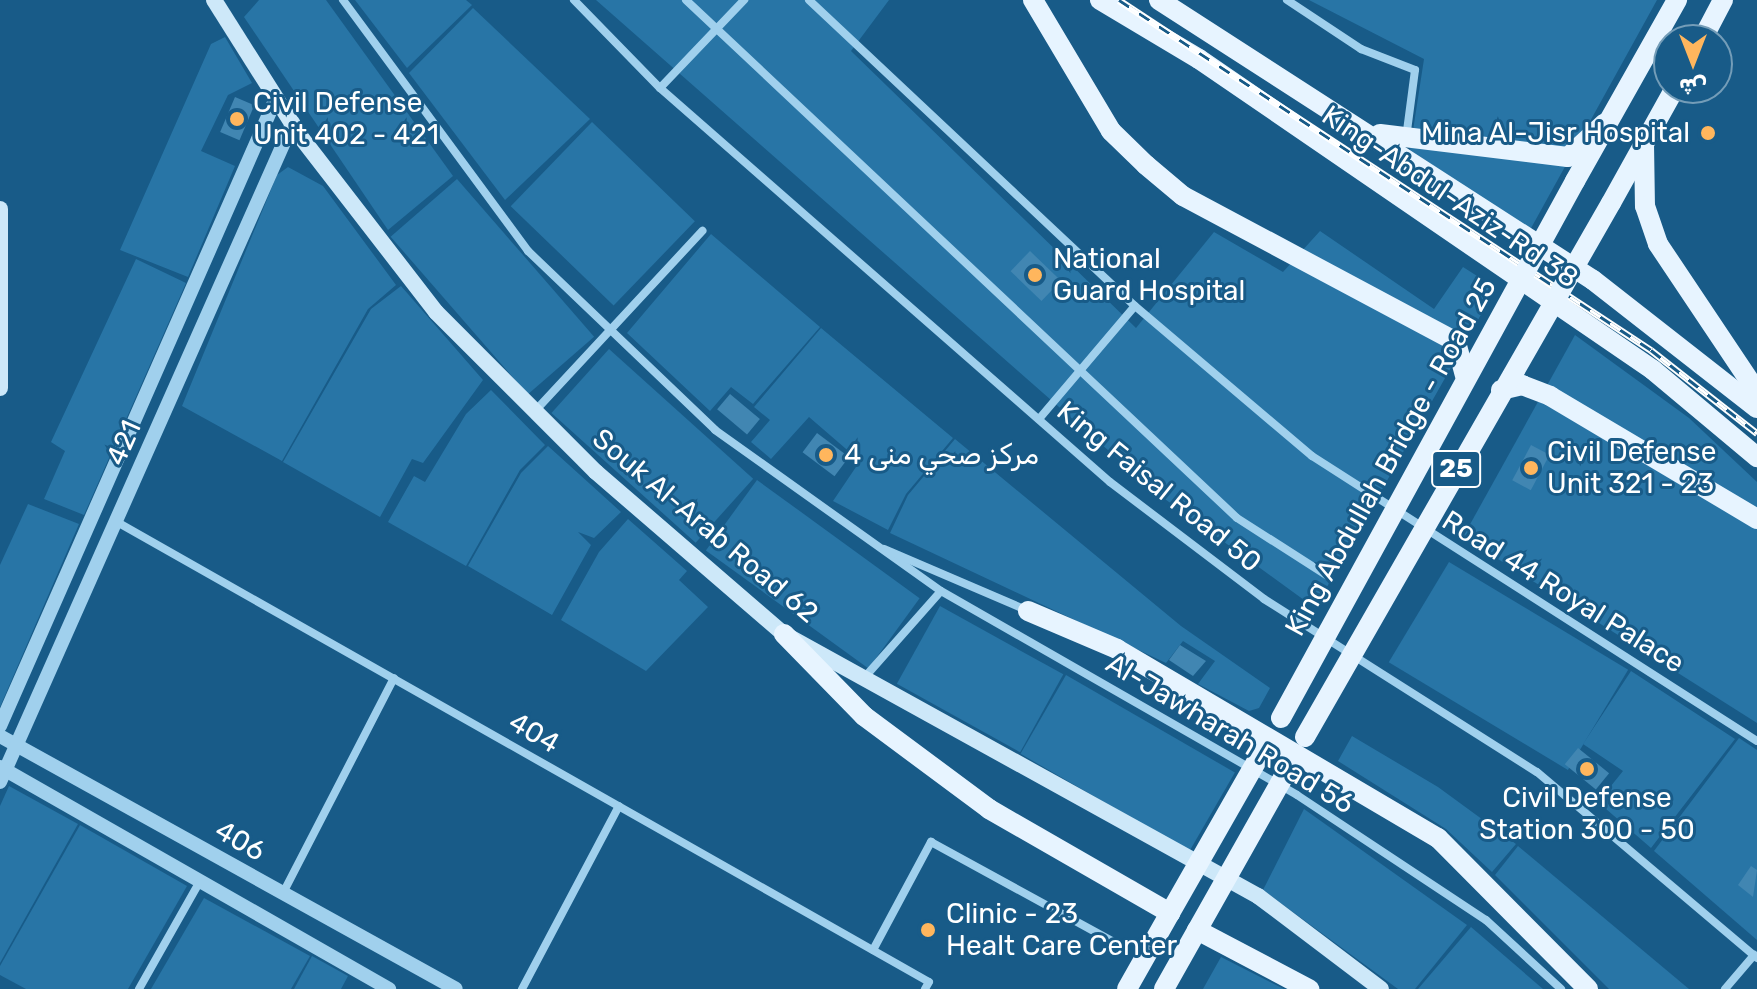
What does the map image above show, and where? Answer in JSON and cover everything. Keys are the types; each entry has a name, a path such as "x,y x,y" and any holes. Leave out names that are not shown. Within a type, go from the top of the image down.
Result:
{"main road":[{"name":"Souk Al-Arab Road 62","path":"214,0 293,122 436,312 535,411 784,634 1250,892 1381,989"},
{"path":"1033,0 1111,131 1183,196 1456,342 1465,375"},
{"name":"King-Abdul-Aziz-Rd 38","path":"1100,0 1199,59 1653,370 1757,457"},
{"name":"King-Abdul-Aziz-Rd 38","path":"1159,0 1372,132 1593,280 1757,408"},
{"name":"25","path":"1605,123 1677,0"},
{"path":"1710,24 1723,0"},
{"name":"25","path":"1164,989 1501,390 1666,104"},
{"path":"1372,132 1568,157 1605,123"},
{"name":"King Abdullah Bridge - Road 25","path":"1127,989 1273,731 1605,123"},
{"path":"1644,144 1645,206 1658,244 1757,392"},
{"path":"0,209 0,388"},
{"path":"1501,390 1522,385 1550,396 1757,519"},
{"path":"1028,611 1117,649 1273,731 1438,838 1588,989"},
{"path":"784,634 864,716 989,809 1170,913"},
{"path":"1197,930 1309,989"}],"street":[{"name":"Al-Jawharah Road 56","path":"343,0 528,251 715,430 862,539 941,591 1297,795 1486,920 1561,989"},
{"name":"King Faisal Road 50","path":"574,0 660,88 1039,419 1264,599 1537,772 1756,956"},
{"path":"686,0 1237,518 1326,575"},
{"path":"660,88 744,0"},
{"name":"Road 44 Royal Palace","path":"809,0 1135,306 1312,456 1757,741"},
{"path":"1287,0 1361,49 1415,70 1406,138"},
{"path":"0,726 276,98"},
{"name":"421","path":"2,773 117,522 293,122"},
{"path":"535,411 702,231"},
{"path":"1039,419 1135,306"},
{"name":"404","path":"117,522 873,950 927,986"},
{"name":"Al-Jawharah Road 56","path":"862,539 1028,611"},
{"path":"864,678 941,591"},
{"path":"281,895 394,678"},
{"name":"406","path":"0,736 18,742 281,895 456,989"},
{"name":"406","path":"2,773 386,988"},
{"path":"522,989 619,806"},
{"path":"873,950 931,842 1125,948"},
{"path":"139,989 199,883"},
{"path":"1725,989 1756,956"}],"shaded area":[{"path":"259,0 326,0 453,176 388,230 244,17"},
{"path":"355,0 466,0 472,5 407,68"},
{"path":"596,0 889,0 851,51 1136,328 1214,232 1283,272 1320,231 1434,309 1463,267 1496,288 1315,608 1158,494"},
{"path":"1309,0 1657,0 1530,230 1410,150 1424,59"},
{"path":"473,8 590,119 505,200 409,73"},
{"path":"225,37 252,83 228,95 201,151 235,166 188,277 120,250 211,44"},
{"path":"592,122 695,221 614,305 511,206"},
{"path":"288,167 323,186 396,285 368,309 282,461 182,406 277,175"},
{"path":"457,179 594,337 528,394 391,237"},
{"path":"711,234 820,327 753,404 731,387 710,411 627,333"},
{"path":"136,259 186,283 84,515 44,499 65,451 51,442"},
{"path":"401,286 483,380 423,463 412,459 380,517 283,462 371,309"},
{"path":"821,328 953,438 906,494 888,530 833,501 860,461 809,417 771,459 751,442 770,420 754,407"},
{"path":"1575,335 1689,418 1757,482 1757,723 1463,537"},
{"path":"609,349 753,479 696,543 551,413"},
{"path":"491,390 545,445 520,470 466,566 388,522 414,476 425,482 466,414"},
{"path":"955,439 1181,626 1270,688 1259,708 1249,711 1198,684 1215,661 1183,641 1166,663 890,533 908,495"},
{"path":"548,446 621,512 594,538 578,532 591,545 552,615 468,566 521,473"},
{"path":"757,480 920,598 868,669 706,550"},
{"path":"28,504 79,524 0,707 0,565"},
{"path":"628,519 687,571 679,580 708,607 646,671 561,620 599,552"},
{"path":"1449,562 1628,670 1568,770 1389,662"},
{"path":"940,606 1063,674 1020,752 897,684"},
{"path":"1631,671 1735,739 1651,848 1598,802 1623,771 1583,744"},
{"path":"1066,675 1235,772 1189,851 1020,754"},
{"path":"1352,736 1438,787 1516,844 1492,872 1446,829 1338,761"},
{"path":"1739,738 1757,750 1757,940 1654,851"},
{"path":"9,786 78,824 0,963 0,806"},
{"path":"1304,809 1467,925 1415,989 1398,989 1263,890"},
{"path":"80,825 187,886 128,989 26,989 0,975 0,966"},
{"path":"1518,846 1689,989 1609,989 1495,875"},
{"path":"204,898 310,956 291,989 151,989"},
{"path":"1471,927 1543,989 1418,989"},
{"path":"312,956 348,976 341,989 294,989"},
{"path":"1221,957 1284,989 1203,989"}],"building":[{"name":"Civil Defense Unit 402 - 421","path":"235,97 254,105 239,140 220,132"},
{"name":"National Guard Hospital","path":"1030,251 1061,281 1041,301 1011,271"},
{"path":"730,394 760,419 747,434 717,409"},
{"name":"مركز صحي منى 4","path":"817,433 849,457 835,476 803,452"},
{"name":"Civil Defense Unit 321 - 23","path":"1531,445 1550,455 1531,490 1512,480"},
{"path":"1180,645 1206,661 1193,676 1169,660"},
{"name":"Civil Defense Station 300 - 50","path":"1578,748 1609,773 1596,789 1565,764"},
{"path":"1751,866 1757,870 1753,897 1738,885"}],"railway":[{"path":"1119,0 1651,350 1757,433"}],"place":[{"name":"Civil Defense Unit 402 - 421","path":"237,119"},
{"name":"Mina Al-Jisr Hospital","path":"1708,133"},
{"name":"National Guard Hospital","path":"1035,275"},
{"name":"مركز صحي منى 4","path":"826,455"},
{"name":"Civil Defense Unit 321 - 23","path":"1531,468"},
{"name":"Civil Defense Station 300 - 50","path":"1587,769"},
{"name":"Clinic - 23 Healt Care Center","path":"928,930"}]}
